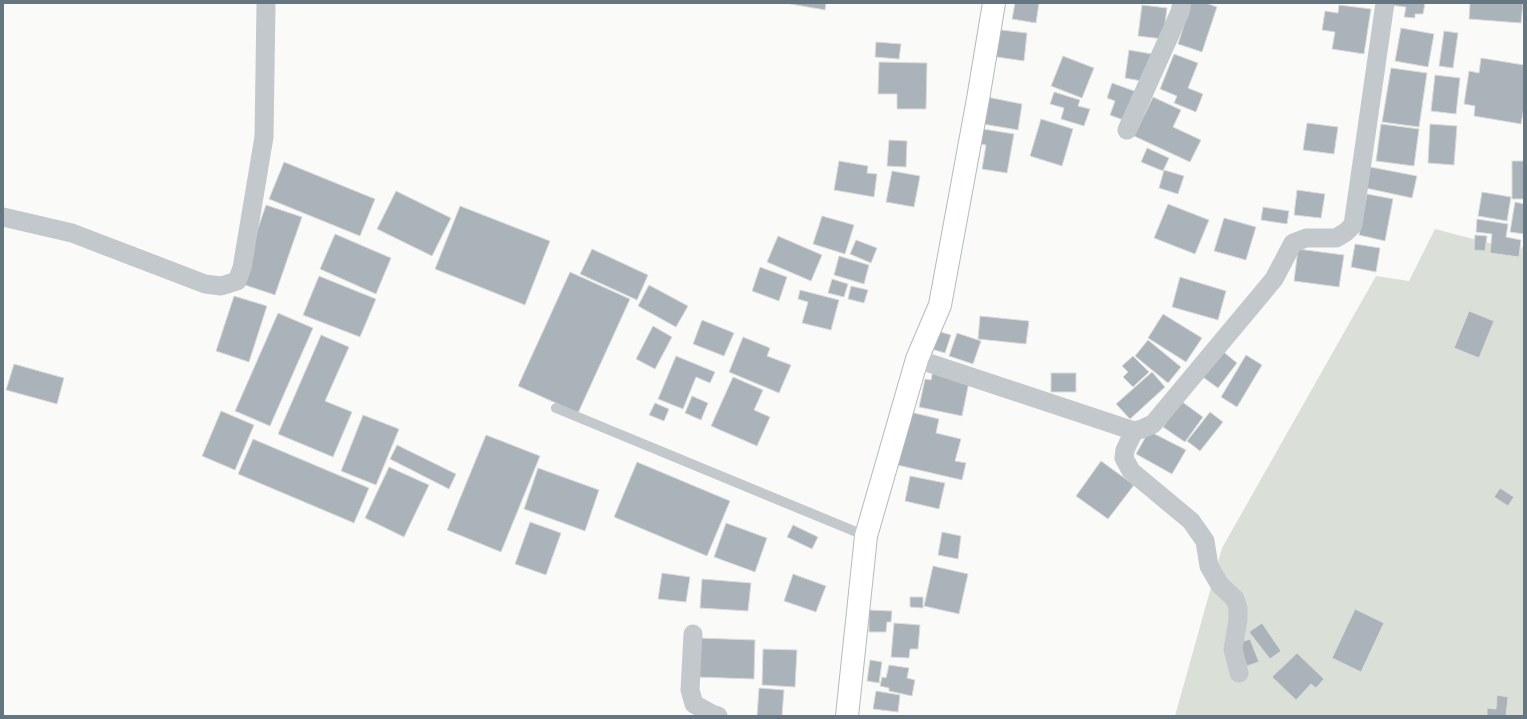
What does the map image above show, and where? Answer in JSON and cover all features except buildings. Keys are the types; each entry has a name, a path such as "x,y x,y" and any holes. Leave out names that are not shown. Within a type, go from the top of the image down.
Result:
{"street":[{"path":"3,217 72,233 205,284 221,286 237,281 242,268 264,137 266,3"},
{"path":"847,716 866,536 917,359 940,305 994,3"},
{"path":"1126,130 1180,12 1182,3"},
{"path":"917,359 1134,431 1142,430 1153,424 1274,279 1293,243 1306,238 1336,238 1346,232 1353,225 1385,3"},
{"path":"1134,431 1124,450 1124,458 1131,472 1192,521 1205,541 1209,566 1220,585 1235,599 1238,608 1238,620 1233,649 1239,673"},
{"path":"693,634 690,690 694,704 718,716"}],"lane":[{"path":"556,408 866,536"}],"shaded area":[{"path":"1435,229 1519,251 1524,245 1524,716 1175,716 1222,548 1376,276 1409,281"}]}
